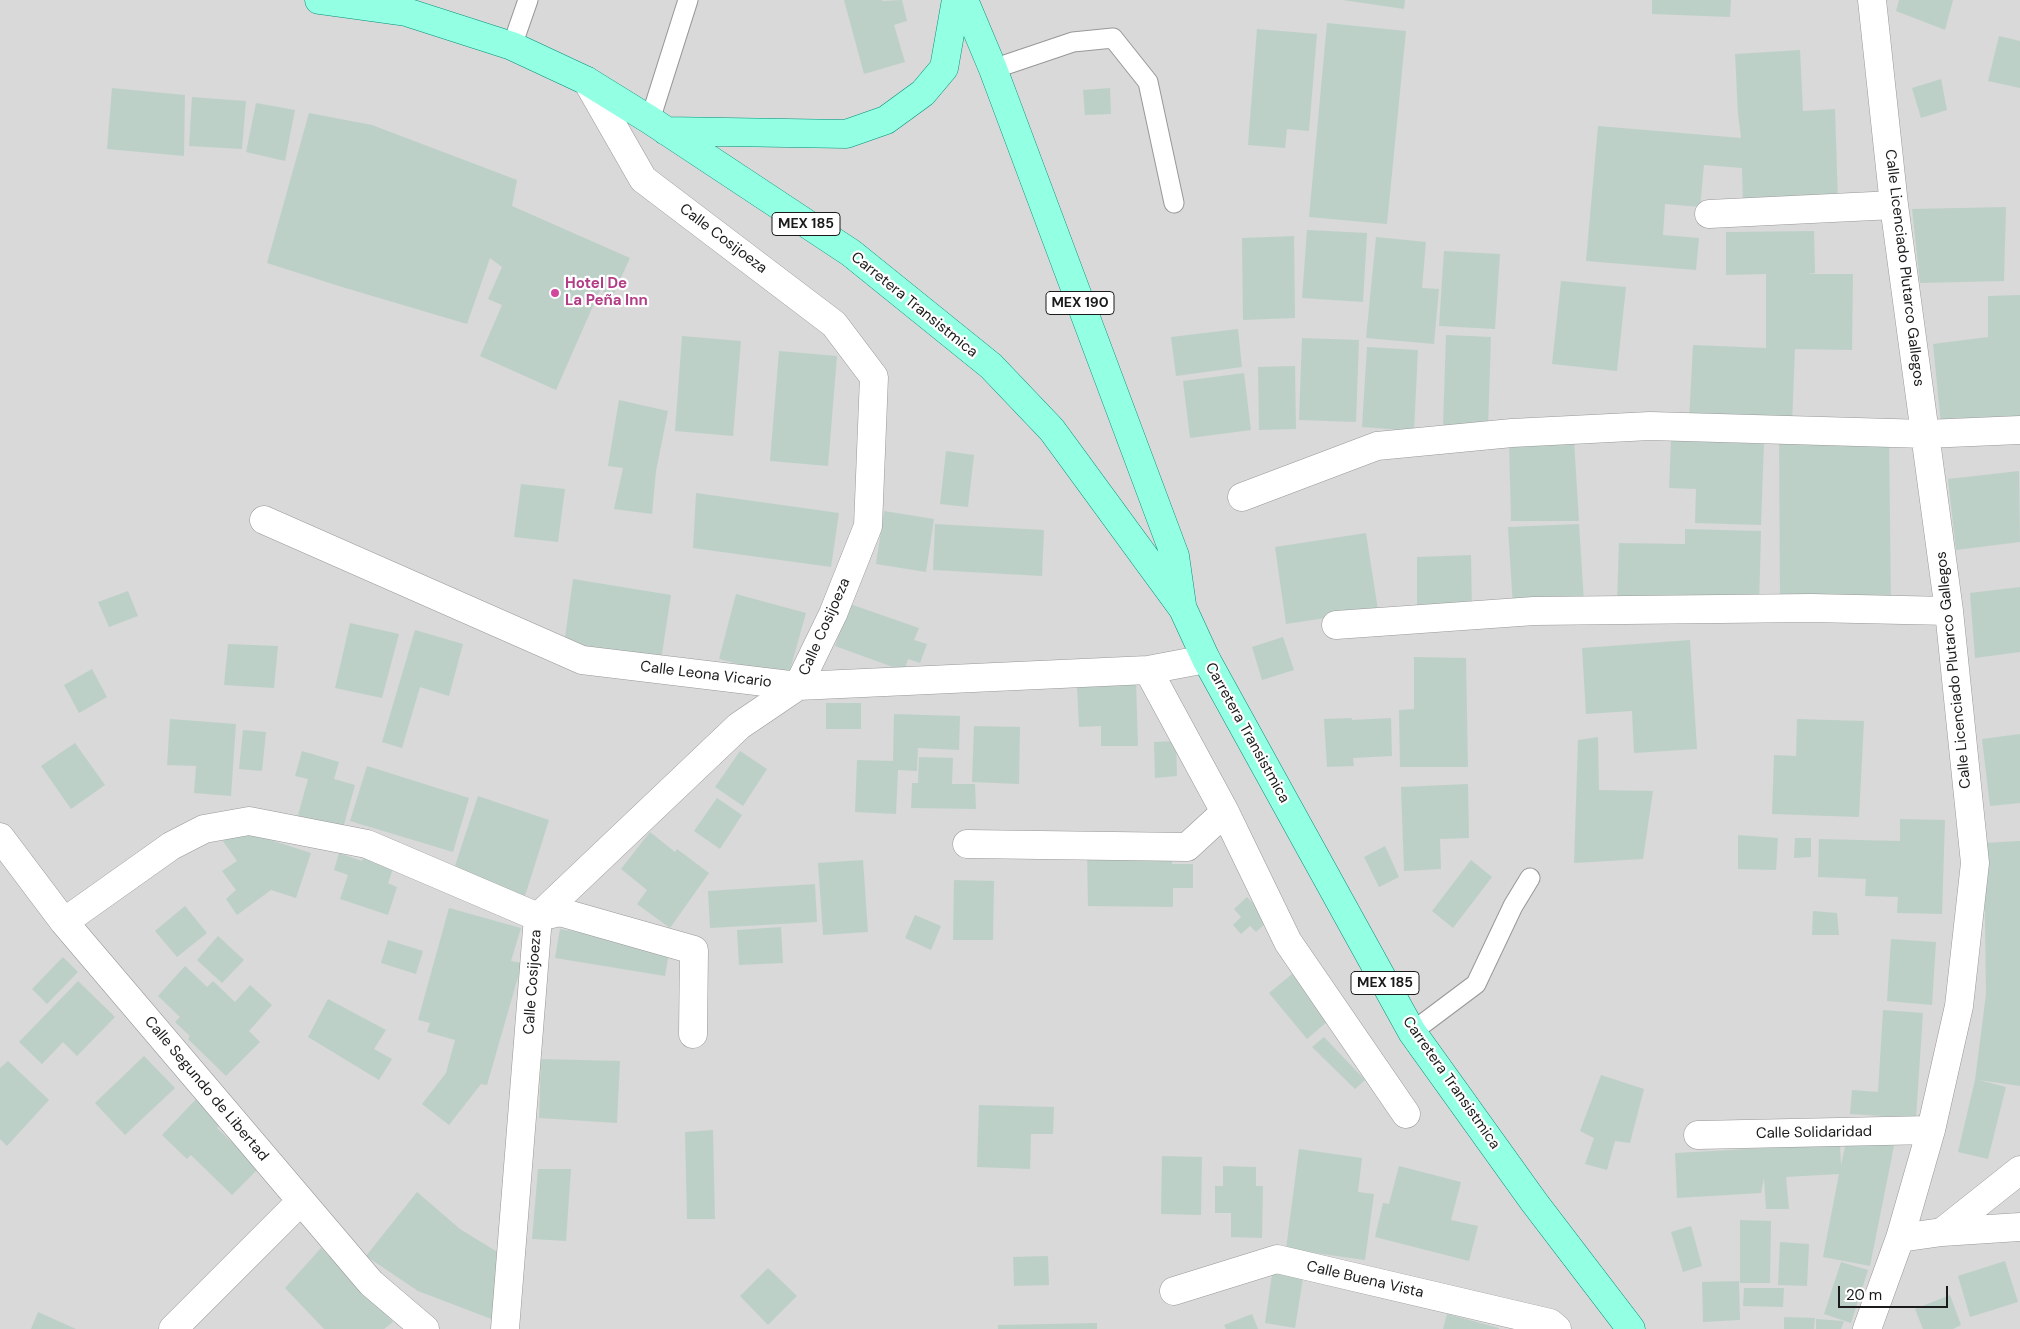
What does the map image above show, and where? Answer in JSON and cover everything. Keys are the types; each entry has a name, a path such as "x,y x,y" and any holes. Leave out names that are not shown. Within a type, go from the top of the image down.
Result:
{"main road":[{"name":"Carretera Transistmica","path":"319,0 406,12 512,46 587,82 658,125 851,253 991,366 1052,430 1183,609 1206,659 1412,1032 1534,1202 1631,1329"},
{"path":"658,125 846,134 886,120 923,93 944,68 956,0"},
{"name":"Carretera Transistmica","path":"964,0 993,69 1175,556 1183,609"}],"street":[{"name":"Calle Licenciado Plutarco Gallegos","path":"1867,1329 1900,1238 1931,1130 1959,1006 1975,863 1949,611 1894,205 1872,0"},
{"name":"Calle Cosijoeza","path":"505,1329 538,917 739,726 798,686 833,614 868,526 874,376 834,324 643,179 587,82"},
{"path":"1710,214 1894,205"},
{"path":"1242,497 1376,446 1502,434 1650,426 1926,434 2020,430"},
{"name":"Calle Leona Vicario","path":"264,520 582,660 798,686 1148,670 1206,659"},
{"path":"1336,625 1534,610 1811,608 1949,611"},
{"path":"1148,670 1225,812 1288,942 1406,1114"},
{"path":"967,844 1186,847 1225,812"},
{"path":"64,922 171,846 204,829 249,821 367,844 538,917 560,912 694,950 693,1034"},
{"name":"Calle Segundo de Libertad","path":"0,837 64,922 300,1201 372,1283 425,1329"},
{"name":"Calle Solidaridad","path":"1698,1135 1931,1130"},
{"path":"1942,1232 2020,1170"},
{"path":"173,1329 300,1201"},
{"path":"1900,1238 1942,1232 2020,1227"},
{"name":"Calle Buena Vista","path":"1174,1291 1277,1260 1550,1323 1557,1329"}],"lane":[{"path":"512,46 528,0"},
{"path":"658,125 688,0"},
{"path":"993,69 1074,42 1113,38 1148,82 1174,203"},
{"path":"1412,1032 1476,984 1513,906 1530,878"}],"shaded area":[{"path":"0,0 2020,0 2020,1329 0,1329"}],"building":[{"path":"844,0 902,0 907,21 894,25 905,62 864,74"},
{"path":"1343,0 1405,0 1404,9"},
{"path":"1652,0 1731,0 1730,17 1652,14"},
{"path":"1899,0 1953,0 1945,30 1896,11"},
{"path":"1327,23 1406,31 1387,224 1309,217"},
{"path":"1257,29 1317,34 1309,131 1287,129 1285,148 1248,145"},
{"path":"1999,36 2020,41 2020,88 1988,81"},
{"path":"1800,50 1803,111 1835,109 1838,201 1743,204 1742,168 1704,165 1700,207 1665,204 1663,235 1699,238 1696,270 1586,261 1598,126 1741,138 1735,54"},
{"path":"1941,79 1947,110 1921,118 1912,88"},
{"path":"112,88 185,95 184,156 107,149"},
{"path":"1110,88 1111,114 1085,115 1083,90"},
{"path":"192,97 246,101 242,149 189,146"},
{"path":"256,103 295,110 285,161 246,152"},
{"path":"309,113 372,125 517,180 512,206 630,258 613,295 600,290 556,390 480,356 502,305 488,299 502,267 490,258 467,324 267,263"},
{"path":"2006,207 2004,281 1920,283 1912,209"},
{"path":"1307,230 1367,233 1363,302 1302,298"},
{"path":"1814,231 1815,273 1808,274 1853,274 1852,350 1795,349 1792,425 1689,421 1693,345 1766,348 1766,274 1726,275 1726,232"},
{"path":"1294,236 1295,318 1243,320 1242,238"},
{"path":"1376,237 1426,242 1422,288 1439,289 1434,344 1366,338"},
{"path":"1444,251 1500,254 1495,329 1439,326"},
{"path":"1561,281 1626,287 1617,371 1552,364"},
{"path":"2020,295 2020,427 1941,425 1933,344 1988,337 1988,296"},
{"path":"1238,329 1242,367 1176,376 1171,337"},
{"path":"1446,335 1491,337 1488,428 1443,426"},
{"path":"682,336 741,341 733,436 675,431"},
{"path":"1302,338 1359,340 1356,422 1299,420"},
{"path":"1367,347 1418,350 1414,431 1362,427"},
{"path":"779,351 837,356 828,466 770,461"},
{"path":"1295,366 1296,429 1259,430 1258,367"},
{"path":"1244,373 1251,430 1190,438 1183,381"},
{"path":"619,400 668,411 656,471 652,514 614,509 623,468 608,466"},
{"path":"1889,435 1891,604 1780,605 1779,436"},
{"path":"1574,440 1579,521 1511,521 1509,445"},
{"path":"1671,440 1764,444 1761,525 1695,523 1696,489 1669,488"},
{"path":"946,451 974,455 968,507 940,504"},
{"path":"2019,471 2020,542 1956,550 1948,479"},
{"path":"521,484 565,489 558,542 514,537"},
{"path":"696,493 839,513 831,567 693,548"},
{"path":"884,511 934,519 926,572 876,564"},
{"path":"935,524 1044,530 1042,576 933,570"},
{"path":"1579,524 1584,602 1513,608 1508,527"},
{"path":"1685,529 1761,531 1759,606 1617,603 1619,543 1685,544"},
{"path":"1366,533 1378,610 1286,624 1275,547"},
{"path":"1471,555 1472,613 1417,614 1417,557"},
{"path":"573,579 671,595 661,660 564,645"},
{"path":"2020,587 2020,652 1975,658 1970,593"},
{"path":"128,591 138,616 109,627 98,602"},
{"path":"736,594 806,613 788,677 719,659"},
{"path":"850,604 919,628 914,640 927,644 920,663 908,659 904,671 835,646"},
{"path":"350,623 399,634 382,698 335,688"},
{"path":"415,630 463,644 449,696 420,687 402,748 382,742"},
{"path":"1283,637 1294,670 1262,680 1252,647"},
{"path":"1690,640 1697,749 1634,753 1632,711 1586,714 1582,648"},
{"path":"228,644 278,646 274,688 224,685"},
{"path":"1414,657 1466,658 1468,767 1400,767 1399,710 1414,709"},
{"path":"92,669 107,697 79,713 64,685"},
{"path":"1136,681 1138,746 1101,746 1101,726 1079,727 1077,687"},
{"path":"826,703 861,703 861,729 826,729"},
{"path":"894,714 960,716 959,750 918,748 917,771 898,770 896,814 855,812 857,760 893,761"},
{"path":"1352,718 1352,720 1391,718 1392,756 1353,758 1354,766 1327,767 1324,719"},
{"path":"170,719 236,724 231,796 194,793 196,766 167,765"},
{"path":"1797,719 1864,721 1859,817 1772,814 1774,755 1796,756"},
{"path":"974,726 1020,727 1019,784 972,782"},
{"path":"243,730 266,732 262,771 239,769"},
{"path":"2020,734 2020,803 1990,806 1982,739"},
{"path":"1598,737 1599,790 1653,791 1643,859 1574,863 1578,740"},
{"path":"1176,741 1177,776 1155,778 1154,742"},
{"path":"75,743 105,785 71,809 41,766"},
{"path":"302,751 339,762 334,779 355,785 342,832 297,819 308,779 295,776"},
{"path":"740,751 767,769 743,806 715,787"},
{"path":"919,757 953,758 952,784 975,784 976,809 911,808 912,783 918,783"},
{"path":"367,766 469,798 453,852 350,821"},
{"path":"1468,784 1469,838 1440,839 1441,869 1404,871 1401,787"},
{"path":"478,796 549,820 525,896 453,872"},
{"path":"717,798 742,815 720,849 694,831"},
{"path":"1900,819 1945,820 1942,914 1897,913 1898,897 1865,896 1866,879 1818,877 1819,839 1900,841"},
{"path":"244,826 252,836 252,834 311,853 296,898 271,890 237,915 226,899 236,890 222,871 237,861 223,841"},
{"path":"650,832 675,852 677,849 709,873 670,928 637,904 647,890 621,869"},
{"path":"1738,835 1778,838 1776,870 1738,869"},
{"path":"1795,838 1811,838 1811,857 1794,858"},
{"path":"2020,841 2020,1086 1979,1080 2006,1087 1988,1159 1958,1152 1975,1080 1986,994 1984,843"},
{"path":"1385,846 1399,877 1379,887 1364,857"},
{"path":"339,853 362,861 365,853 395,863 388,883 397,887 388,915 340,899 348,875 334,870"},
{"path":"1087,853 1172,854 1172,864 1193,864 1193,888 1173,888 1173,907 1088,906"},
{"path":"863,860 868,932 823,935 818,863"},
{"path":"1471,860 1492,877 1453,928 1432,911"},
{"path":"954,880 994,881 993,940 953,940"},
{"path":"815,884 817,922 710,928 708,891"},
{"path":"1247,897 1269,920 1256,932 1250,926 1241,934 1233,925 1241,917 1234,909"},
{"path":"185,906 207,933 177,957 155,931"},
{"path":"449,908 521,928 511,961 522,963 487,1085 481,1084 449,1125 422,1104 446,1073 455,1040 427,1032 430,1023 418,1020"},
{"path":"1813,911 1837,913 1839,935 1812,935"},
{"path":"915,915 941,926 931,950 905,938"},
{"path":"781,927 783,963 739,965 737,930"},
{"path":"560,929 670,947 665,976 555,958"},
{"path":"218,936 244,960 222,983 197,960"},
{"path":"1891,939 1936,942 1932,1005 1887,1001"},
{"path":"388,940 423,951 416,974 381,963"},
{"path":"63,957 78,972 47,1004 32,989"},
{"path":"185,966 207,987 213,981 235,1002 250,985 272,1005 249,1031 260,1042 226,1076 188,1039 190,1036 175,1022 180,1017 158,996"},
{"path":"1292,974 1329,1020 1307,1039 1269,993"},
{"path":"78,981 115,1017 77,1056 63,1042 42,1064 19,1042"},
{"path":"328,999 386,1030 374,1049 392,1059 379,1080 308,1037"},
{"path":"1883,1010 1923,1013 1916,1118 1850,1114 1852,1090 1878,1092"},
{"path":"1324,1037 1365,1080 1355,1089 1312,1047"},
{"path":"144,1056 175,1088 125,1135 95,1103"},
{"path":"541,1059 620,1061 617,1123 539,1118"},
{"path":"8,1061 49,1100 7,1146 0,1139 0,1068"},
{"path":"1601,1075 1644,1089 1630,1143 1615,1141 1607,1170 1585,1164 1594,1138 1580,1131"},
{"path":"200,1095 225,1120 217,1128 259,1168 232,1195 191,1155 187,1159 162,1135"},
{"path":"979,1105 1054,1107 1053,1134 1031,1134 1030,1169 977,1167"},
{"path":"713,1130 715,1219 687,1219 685,1132"},
{"path":"1847,1137 1894,1146 1870,1266 1823,1257 1839,1174 1786,1177 1789,1209 1766,1209 1764,1178 1761,1193 1677,1198 1675,1153 1840,1144 1841,1165"},
{"path":"1299,1149 1362,1158 1358,1192 1374,1194 1365,1260 1286,1249"},
{"path":"1162,1156 1202,1157 1201,1215 1161,1214"},
{"path":"1223,1166 1256,1167 1256,1186 1263,1186 1262,1238 1231,1237 1231,1213 1215,1213 1215,1186 1223,1186"},
{"path":"1399,1166 1461,1182 1451,1220 1478,1226 1469,1261 1375,1237 1383,1203 1389,1204"},
{"path":"538,1169 571,1169 566,1241 532,1239"},
{"path":"417,1192 460,1229 507,1258 494,1320 418,1291 366,1256"},
{"path":"1740,1220 1771,1221 1770,1283 1740,1283"},
{"path":"1691,1226 1702,1266 1683,1272 1671,1232"},
{"path":"1780,1242 1809,1244 1807,1286 1778,1285"},
{"path":"321,1248 393,1322 384,1329 324,1329 285,1288"},
{"path":"1048,1256 1049,1285 1014,1286 1013,1257"},
{"path":"2005,1261 2018,1302 1970,1317 1958,1276"},
{"path":"1841,1262 1868,1270 1851,1323 1824,1314"},
{"path":"1273,1267 1304,1272 1295,1328 1265,1323"},
{"path":"768,1268 797,1296 768,1325 740,1296"},
{"path":"1739,1281 1740,1320 1703,1322 1702,1282"},
{"path":"1744,1288 1784,1288 1783,1307 1743,1306"},
{"path":"1950,1295 1961,1325 1953,1329 1923,1329 1915,1309"},
{"path":"38,1312 76,1329 31,1329"},
{"path":"1252,1314 1258,1329 1226,1329 1224,1325"},
{"path":"1447,1314 1499,1328 1499,1329 1443,1329"},
{"path":"1784,1317 1815,1318 1814,1329 1784,1329"},
{"path":"1816,1319 1844,1321 1841,1329 1816,1329"},
{"path":"1097,1323 1097,1329 998,1329 998,1325"}],"place":[{"name":"Hotel De La Peña Inn","path":"555,293"}]}
